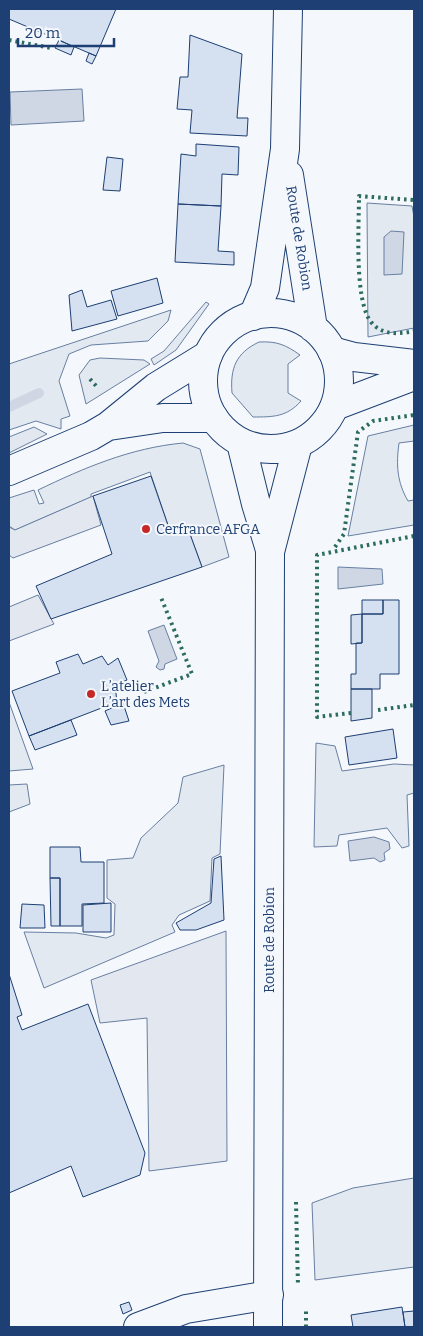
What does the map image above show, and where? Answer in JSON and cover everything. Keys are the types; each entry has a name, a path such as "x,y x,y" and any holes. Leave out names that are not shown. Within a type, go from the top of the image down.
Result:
{"main road":[{"name":"Route de Robion","path":"254,316 265,288 285,149 288,9"},
{"name":"Route de Robion","path":"285,149 313,328"},
{"path":"281,314 295,317 313,328 332,351 338,368 339,388 335,406 326,422 313,435 298,444 279,449 260,449 241,443 231,436 214,418 205,398 204,376 208,355 216,341 239,321 254,316 281,314"},
{"path":"332,351 354,357 414,364"},
{"path":"9,471 82,440 108,426 156,387 208,355"},
{"path":"335,406 414,376"},
{"path":"108,426 163,418 214,418"},
{"name":"Route de Robion","path":"241,443 270,552"},
{"name":"Route de Robion","path":"268,1327 270,552 298,444"},
{"path":"138,1327 186,1309 269,1295"}],"shaded area":[{"path":"82,89 84,121 11,125 10,92"},
{"path":"367,203 412,206 414,217 414,328 368,337"},
{"path":"391,231 404,232 402,274 384,275 384,237"},
{"path":"206,302 209,304 176,350 154,365 151,359 164,351"},
{"path":"171,310 168,321 148,341 91,345 69,354 59,381 70,416 61,419 61,429 36,421 9,430 9,364"},
{"path":"259,342 281,344 300,355 288,364 288,393 301,401 290,410 279,415 253,417 232,393 232,376 236,362 245,351"},
{"path":"100,358 144,360 150,364 86,404 79,375 90,360"},
{"path":"414,425 414,441 399,443 398,473 408,501 414,500 414,525 348,536 368,436"},
{"path":"34,427 47,434 9,453 9,437"},
{"path":"183,443 200,449 229,557 202,567 187,526 170,531 150,472 91,494 91,497 15,530 9,526 9,498 34,490 39,504 44,503 38,490 73,474 126,454"},
{"path":"93,496 101,525 13,558 9,555 9,527 15,530"},
{"path":"338,567 382,569 383,584 338,589"},
{"path":"38,595 54,624 9,641 9,607"},
{"path":"164,625 177,659 165,664 164,669 160,670 156,667 159,661 148,631"},
{"path":"9,702 33,769 9,771"},
{"path":"316,743 335,746 342,771 394,764 414,765 414,793 407,795 409,846 402,848 387,828 339,835 337,846 314,847"},
{"path":"224,765 220,854 212,858 210,901 179,915 172,925 175,932 44,988 24,932 76,933 106,938 114,935 115,904 107,898 107,860 133,858 141,838 178,803 183,777"},
{"path":"27,784 30,804 9,812 9,785"},
{"path":"374,837 389,842 390,849 384,853 385,860 380,862 374,858 350,861 348,841"},
{"path":"226,931 227,1161 149,1171 147,1018 100,1023 91,980"},
{"path":"414,1178 414,1267 315,1280 312,1203 353,1188"}],"building":[{"path":"9,9 116,9 96,56 9,19"},
{"path":"190,35 242,54 237,118 248,118 247,136 190,133 192,110 177,109 180,77 188,77"},
{"path":"59,40 74,47 71,55 55,48"},
{"path":"89,53 96,56 92,64 86,61"},
{"path":"196,144 239,147 238,175 222,174 221,206 178,204 181,154 196,156"},
{"path":"107,157 123,159 120,191 103,190"},
{"path":"178,204 221,206 218,251 234,252 234,265 175,262"},
{"path":"157,278 163,303 118,316 111,291"},
{"path":"82,290 87,307 111,300 117,319 72,331 69,295"},
{"path":"151,476 170,531 187,526 202,567 51,619 36,586 112,554 93,496"},
{"path":"362,600 383,600 383,614 362,614"},
{"path":"383,600 399,600 399,674 380,674 380,689 351,689 351,674 356,674 356,643 362,643 362,614 383,614"},
{"path":"362,614 362,643 351,644 351,615"},
{"path":"78,654 83,664 102,656 108,665 118,658 127,680 115,685 117,702 29,736 12,691 60,673 56,662"},
{"path":"351,689 372,689 372,718 351,721"},
{"path":"123,703 129,721 111,725 105,711"},
{"path":"71,720 77,735 35,750 29,736"},
{"path":"393,729 397,758 349,765 345,737"},
{"path":"50,847 80,847 81,862 104,862 104,903 82,904 82,926 60,926 60,878 50,878"},
{"path":"221,856 224,920 196,930 180,930 176,923 211,903 214,859"},
{"path":"50,878 60,878 60,926 51,926"},
{"path":"111,903 111,932 83,932 83,905"},
{"path":"22,904 44,905 45,928 20,928"},
{"path":"9,974 22,1015 17,1017 22,1030 88,1004 145,1153 140,1175 83,1197 71,1166 9,1193"},
{"path":"129,1302 132,1310 123,1314 120,1305"},
{"path":"402,1307 405,1327 353,1327 351,1315"},
{"path":"414,1311 414,1327 405,1327 403,1312"}],"waterway":[{"path":"9,407 39,393"}],"hedge":[{"path":"9,40 51,48"},
{"path":"413,200 359,196 358,244 362,297 371,322 375,327 386,332 403,333 414,331"},
{"path":"90,379 98,388"},
{"path":"335,547 344,534 358,432 373,421 414,415"},
{"path":"351,713 317,717 317,555 414,536"},
{"path":"144,692 192,674 160,595"},
{"path":"378,710 414,705"},
{"path":"296,1202 298,1286"},
{"path":"306,1309 306,1327"}],"place":[{"name":"Cerfrance AFGA","path":"146,529"},
{"name":"L’atelier L’art des Mets","path":"91,694"}]}
